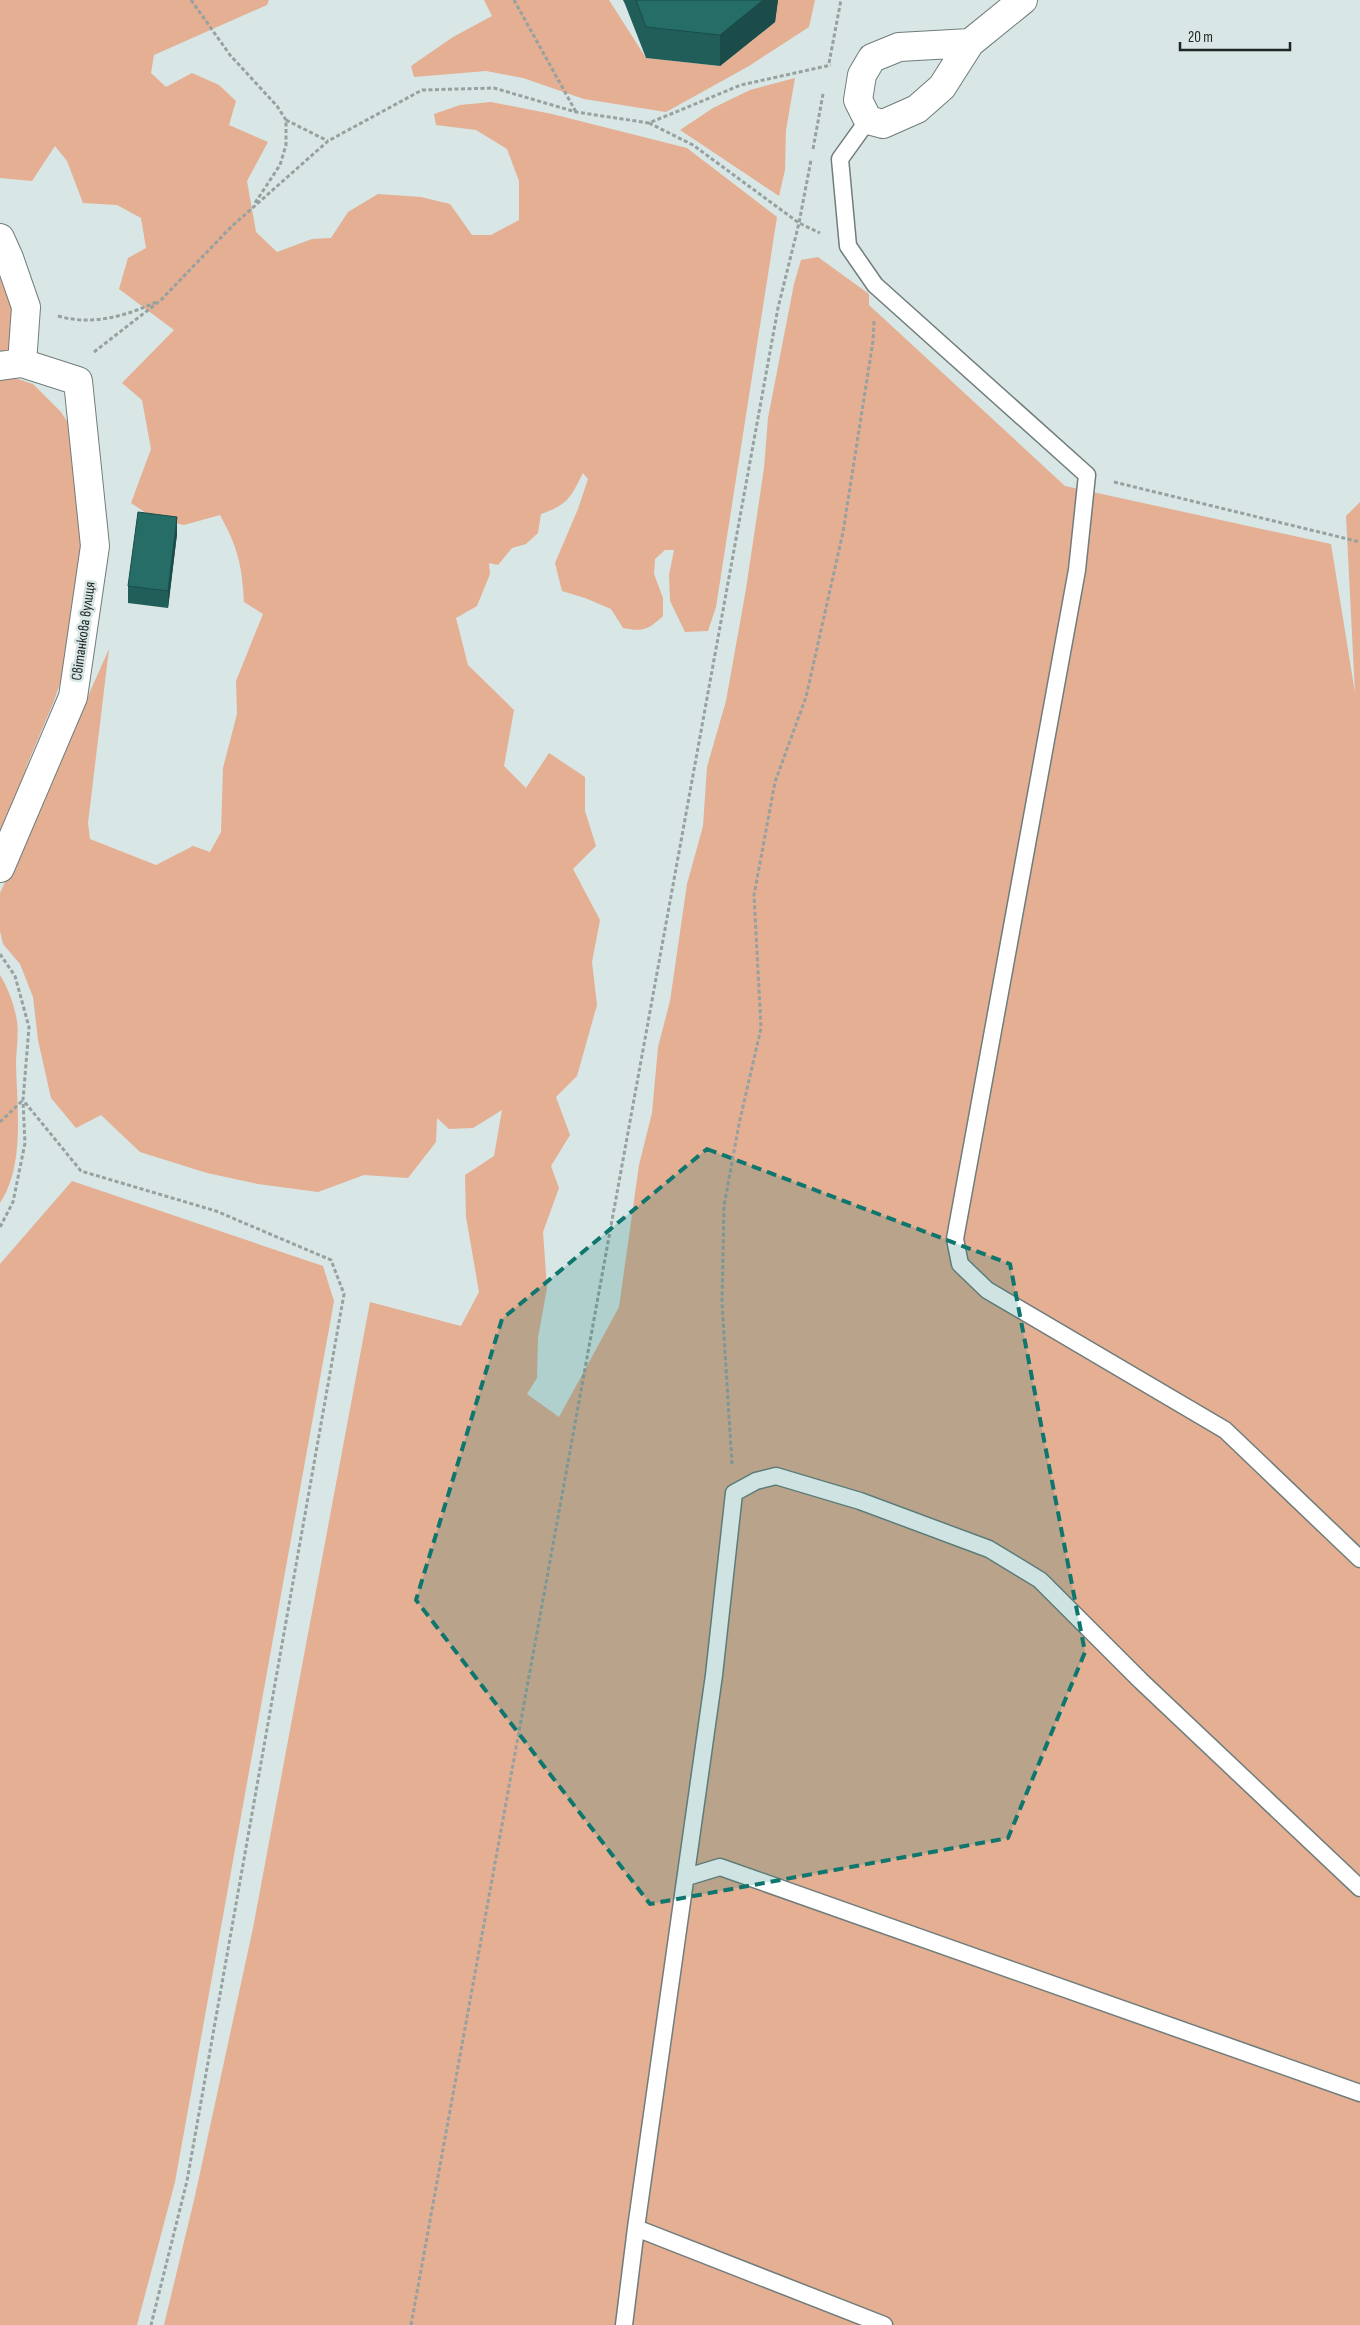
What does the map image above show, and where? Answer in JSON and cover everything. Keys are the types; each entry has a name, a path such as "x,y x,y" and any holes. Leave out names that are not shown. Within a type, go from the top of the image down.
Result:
{"street":[{"path":"970,43 899,46 872,58 862,75 858,100 868,120 883,124 918,109 942,87 970,43 1023,0"},
{"path":"0,238 10,258 26,307 11,365 78,381"},
{"name":"Світанкова вулиця","path":"0,868 73,697 95,546 78,381"}],"lane":[{"path":"868,120 840,159 848,246 875,285 1087,476 1077,570 955,1239 960,1264 987,1290 1226,1430 1360,1559"},
{"path":"624,2325 714,1675 734,1493 756,1481 776,1476 860,1500 989,1549 1040,1580 1141,1681 1360,1888"},
{"path":"687,1877 720,1867 1360,2093"},
{"path":"636,2228 884,2325"}],"path":[{"path":"191,0 230,55 277,106 286,120 328,141"},
{"path":"514,0 576,112"},
{"path":"827,76 841,0"},
{"path":"649,123 741,85 829,66"},
{"path":"411,2325 776,318 799,223 825,86"},
{"path":"78,381 90,356 109,339 161,300 253,206 328,141 422,90 494,88 576,112 649,123 693,145 799,223 848,246"},
{"path":"253,206 280,165 286,145 286,120"},
{"path":"734,1493 722,1303 724,1206 739,1124 761,1028 754,895 775,782 806,697 843,532 873,341 875,285"},
{"path":"26,307 68,319 93,320 131,314 161,300"},
{"path":"1087,476 1360,542"},
{"path":"0,954 15,976 29,1027 23,1100 25,1143 13,1202 0,1226"},
{"path":"0,1122 23,1100"},
{"path":"23,1100 81,1170 216,1211 331,1260 344,1294 187,2181 151,2325"}],"highlighted area":[{"path":"707,1149 1010,1264 1085,1652 1008,1838 650,1904 416,1600 502,1319"}],"shaded area":[{"path":"0,0 269,0 267,5 154,55 151,73 166,87 192,73 219,85 236,101 229,125 268,142 247,181 256,232 277,252 312,239 331,238 348,212 378,194 421,197 450,204 472,235 491,235 519,220 519,181 507,149 476,130 436,125 434,114 460,105 491,102 552,114 687,148 777,217 716,607 708,631 685,632 670,601 669,575 674,550 665,550 655,559 654,574 663,598 663,616 645,629 623,628 611,609 562,591 555,563 578,509 588,479 583,473 568,499 558,507 541,514 538,533 526,544 512,548 498,565 489,563 490,574 477,606 456,618 468,665 514,710 504,766 526,788 549,753 585,777 585,811 596,846 573,869 600,920 592,962 597,1005 577,1076 556,1097 570,1135 551,1166 559,1188 543,1232 547,1288 538,1338 537,1378 527,1394 559,1417 619,1307 639,1165 652,1113 658,1047 670,1001 687,884 703,826 707,767 726,701 746,589 764,468 768,418 794,284 801,260 818,257 869,294 869,305 1065,486 1331,544 1355,693 1346,516 1360,502 1360,2325 164,2325 195,2196 253,1928 370,1302 461,1326 479,1292 466,1217 465,1175 494,1156 502,1110 473,1128 449,1129 437,1118 436,1142 408,1178 364,1175 318,1192 258,1184 207,1173 140,1152 101,1115 76,1128 51,1098 38,1040 33,997 20,964 3,944 0,931 0,893 109,649 88,823 90,839 156,865 193,846 210,852 221,832 223,768 237,714 236,681 263,614 244,602 238,557 220,515 184,525 155,519 131,503 151,449 142,400 122,383 174,330 119,289 128,258 146,248 141,218 117,205 83,203 67,161 55,146 32,181 0,178"},
{"path":"484,0 609,0 646,58 720,66 775,22 778,0 815,0 809,27 749,66 666,112 584,99 523,78 486,71 414,77 411,66 453,37 492,16"},
{"path":"795,78 786,130 785,170 779,196 680,130 713,108 750,90"},
{"path":"0,244 20,299 10,350 0,353"},
{"path":"0,373 33,384 61,412 72,429 85,528 71,651 54,701 27,765 0,849"},
{"path":"0,975 11,997 17,1021 18,1136 13,1172 8,1188 0,1203"},
{"path":"72,1181 323,1266 334,1301 175,2182 137,2325 0,2325 0,1264"}],"building":[{"path":"636,0 763,0 720,35 646,27"},
{"path":"138,512 177,517 168,591 128,586"}]}
